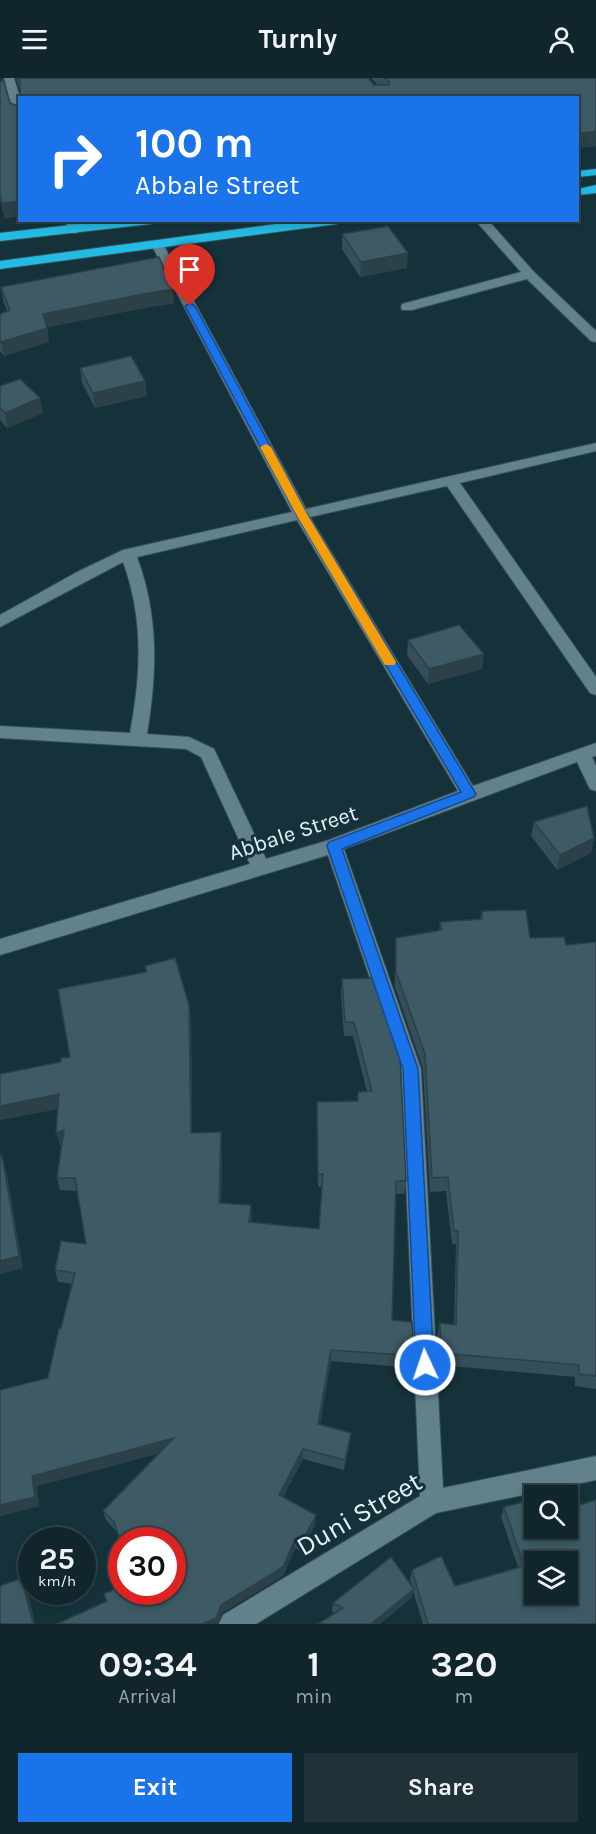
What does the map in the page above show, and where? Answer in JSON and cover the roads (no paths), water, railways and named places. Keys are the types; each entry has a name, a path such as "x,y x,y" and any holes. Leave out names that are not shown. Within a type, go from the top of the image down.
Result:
{"highway":[{"path":"579,174 596,172"},
{"path":"579,192 596,189"},
{"path":"0,237 72,225 127,222"},
{"path":"0,246 117,232 142,222"},
{"path":"0,265 321,222"}],"street":[{"path":"9,78 18,110"},
{"path":"483,222 529,274 593,330"},
{"path":"157,243 301,514 469,794"},
{"path":"407,307 529,274"},
{"path":"0,622 82,576 128,554 596,447"},
{"path":"451,481 596,689"},
{"path":"128,554 140,583 148,624 147,693 137,741"},
{"path":"0,732 189,743 208,753 261,868"},
{"path":"589,752 596,784"},
{"name":"Abbale Street","path":"0,947 334,846 469,794 589,752"},
{"path":"334,846 411,1069 432,1502"},
{"name":"Duni Street","path":"232,1624 432,1502 596,1468"}]}
